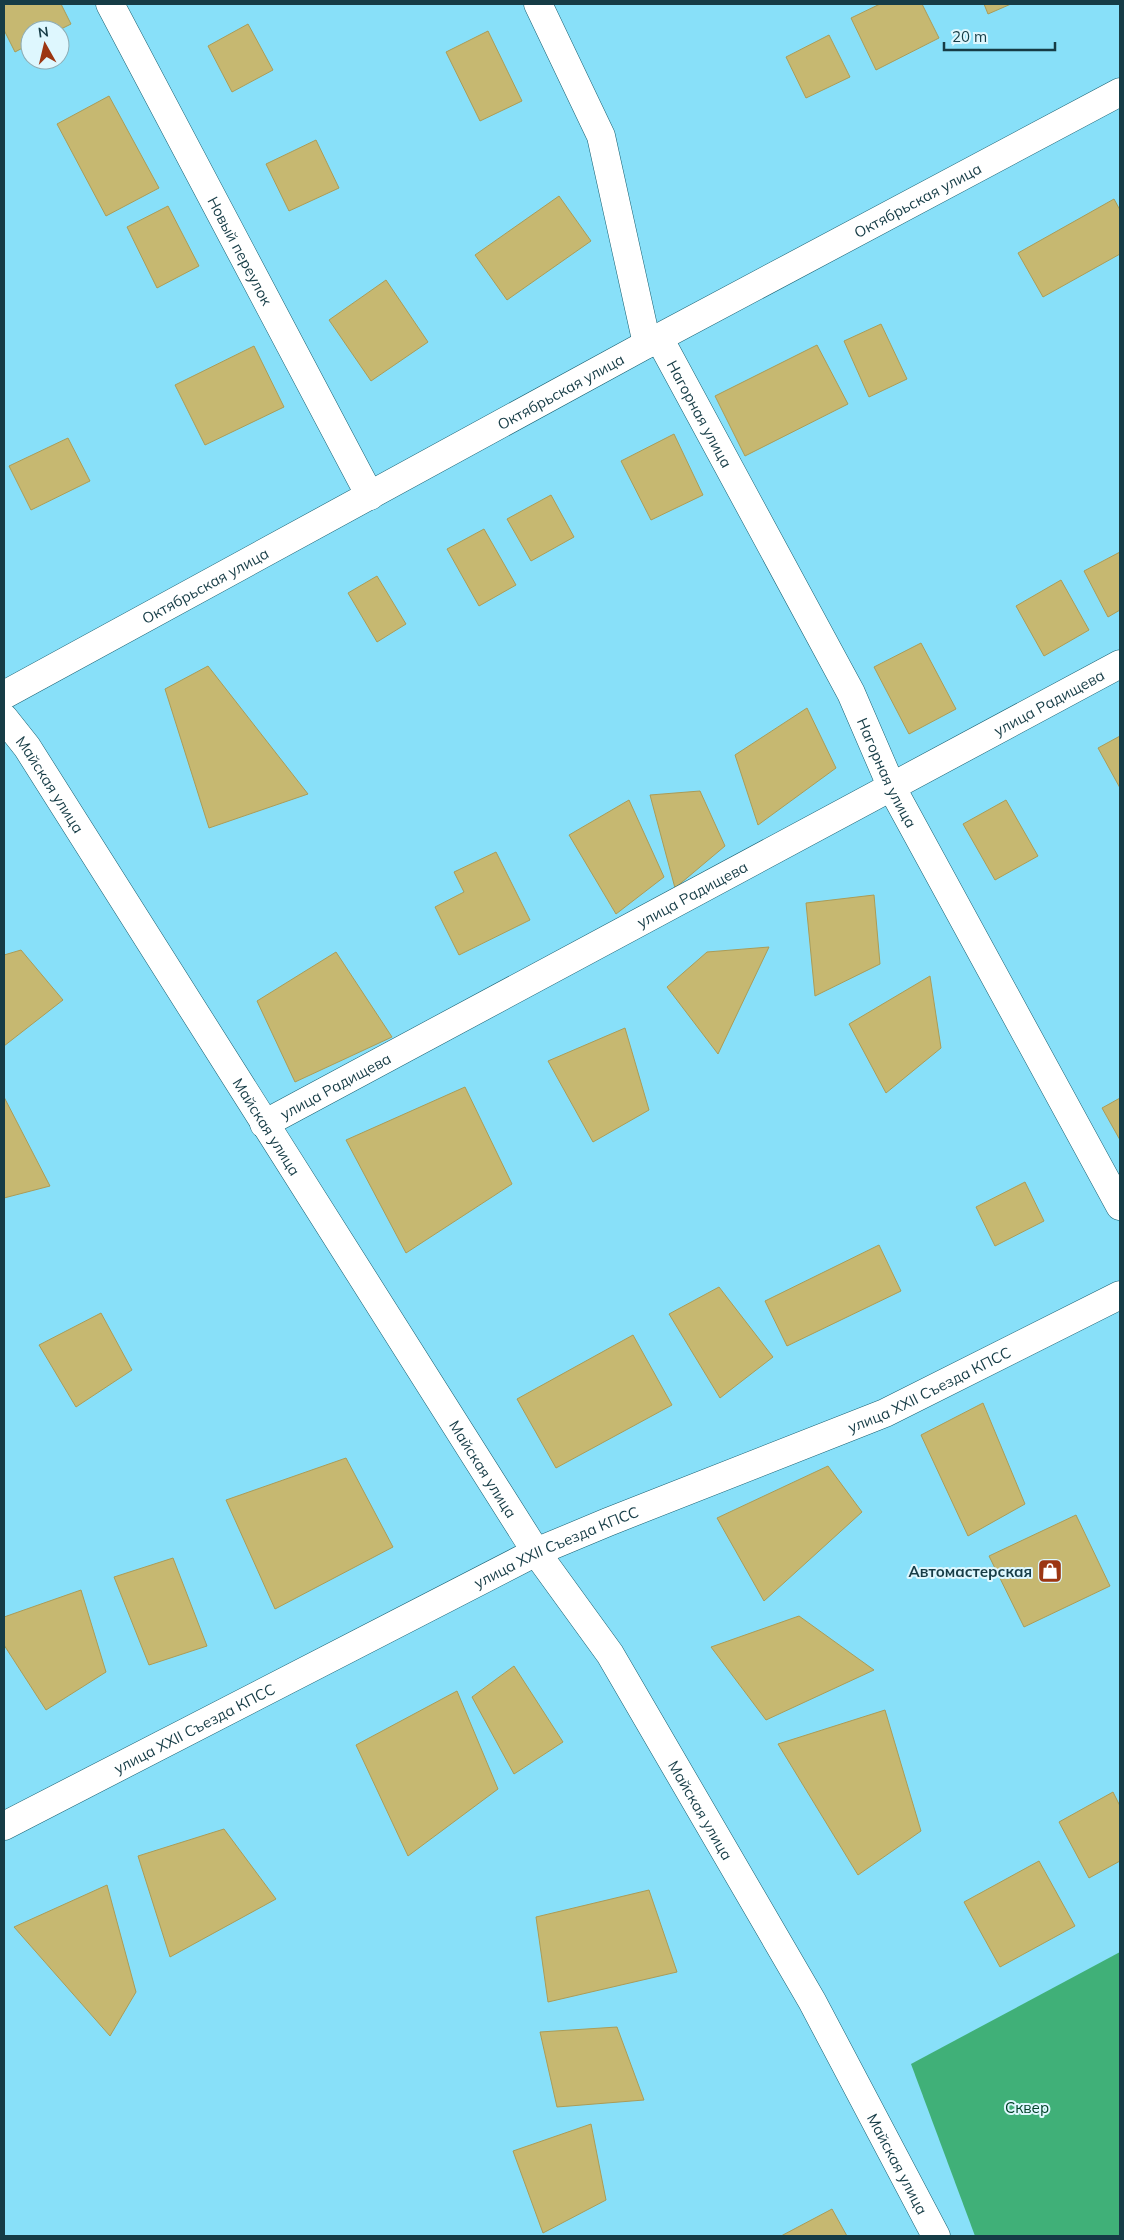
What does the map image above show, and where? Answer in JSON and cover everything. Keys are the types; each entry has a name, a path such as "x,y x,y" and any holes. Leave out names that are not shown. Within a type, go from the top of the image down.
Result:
{"street":[{"name":"Новый переулок","path":"110,4 370,496"},
{"name":"Нагорная улица","path":"538,4 602,136 653,341 851,693 892,788 1120,1206"},
{"name":"Октябрьская улица","path":"4,695 653,341 1120,92"},
{"name":"улица Радищева","path":"264,1124 1120,664"},
{"name":"Майская улица","path":"4,718 27,747 536,1552 610,1654 812,2001 936,2236"},
{"name":"улица XXII Съезда КПСС","path":"4,1826 536,1552 885,1413 1120,1295"}],"green space":[{"name":"Сквер","path":"1120,1952 1120,2236 975,2236 911,2064"}],"building":[{"path":"4,4 61,4 69,20 20,20 20,49 15,52 4,30"},
{"path":"880,4 922,4 939,38 876,70 851,18"},
{"path":"984,4 1011,4 988,14"},
{"path":"248,24 273,70 232,92 208,46"},
{"path":"488,31 522,101 480,121 446,52"},
{"path":"829,35 850,77 806,98 786,57"},
{"path":"109,96 159,188 106,216 57,124"},
{"path":"316,140 339,188 289,211 266,164"},
{"path":"559,196 591,241 507,300 475,255"},
{"path":"1114,199 1120,210 1120,254 1043,297 1018,253"},
{"path":"168,206 199,266 157,288 127,227"},
{"path":"386,280 428,342 371,381 329,320"},
{"path":"881,324 907,379 869,397 844,341"},
{"path":"817,345 848,404 745,456 715,396"},
{"path":"254,346 284,407 205,445 175,385"},
{"path":"674,434 703,495 651,520 621,461"},
{"path":"68,438 90,481 31,510 9,466"},
{"path":"551,495 574,537 531,561 507,519"},
{"path":"484,529 516,585 479,606 447,549"},
{"path":"1120,552 1120,610 1108,617 1084,571"},
{"path":"377,576 406,624 377,642 348,593"},
{"path":"1061,580 1089,630 1044,656 1016,606"},
{"path":"921,643 956,709 909,734 874,667"},
{"path":"208,666 308,794 209,828 165,689"},
{"path":"807,708 836,768 758,825 735,755"},
{"path":"1120,736 1120,788 1098,748"},
{"path":"700,791 725,846 675,888 650,795"},
{"path":"629,800 664,877 616,914 569,835"},
{"path":"1006,800 1038,856 995,880 963,824"},
{"path":"496,852 530,920 459,955 435,907 464,892 454,872"},
{"path":"874,895 880,964 815,996 806,903"},
{"path":"769,947 718,1054 667,987 707,952"},
{"path":"21,950 63,1000 4,1046 4,955"},
{"path":"336,952 392,1037 295,1082 257,1001"},
{"path":"930,976 941,1048 886,1093 849,1024"},
{"path":"625,1028 649,1110 593,1142 548,1061"},
{"path":"465,1087 512,1184 406,1253 346,1140"},
{"path":"4,1097 50,1186 4,1198"},
{"path":"1120,1098 1120,1140 1102,1108"},
{"path":"1025,1182 1044,1221 995,1246 976,1207"},
{"path":"879,1245 901,1291 787,1346 765,1301"},
{"path":"719,1287 773,1357 720,1398 669,1314"},
{"path":"101,1313 132,1370 76,1407 39,1345"},
{"path":"633,1335 672,1405 556,1468 517,1399"},
{"path":"983,1403 1025,1504 968,1536 921,1435"},
{"path":"346,1458 393,1547 275,1609 226,1500"},
{"path":"828,1466 862,1512 764,1601 717,1518"},
{"name":"Автомастерская","path":"1076,1515 1110,1586 1024,1627 989,1556"},
{"path":"173,1558 207,1646 149,1665 114,1577"},
{"path":"81,1590 106,1672 46,1710 4,1645 4,1617"},
{"path":"799,1616 874,1670 766,1720 711,1647"},
{"path":"514,1666 563,1742 514,1774 472,1697"},
{"path":"457,1691 498,1789 408,1856 356,1745"},
{"path":"885,1710 921,1831 858,1875 778,1744"},
{"path":"1113,1792 1120,1806 1120,1861 1089,1878 1059,1822"},
{"path":"224,1829 276,1899 170,1957 138,1856"},
{"path":"1039,1861 1075,1926 1000,1967 964,1902"},
{"path":"107,1885 136,1992 110,2036 14,1927"},
{"path":"649,1890 677,1972 548,2002 536,1917"},
{"path":"617,2027 644,2100 557,2107 540,2032"},
{"path":"591,2124 606,2200 543,2233 513,2151"},
{"path":"832,2209 847,2236 781,2236"}],"place":[{"name":"Автомастерская","path":"1050,1571"}]}
